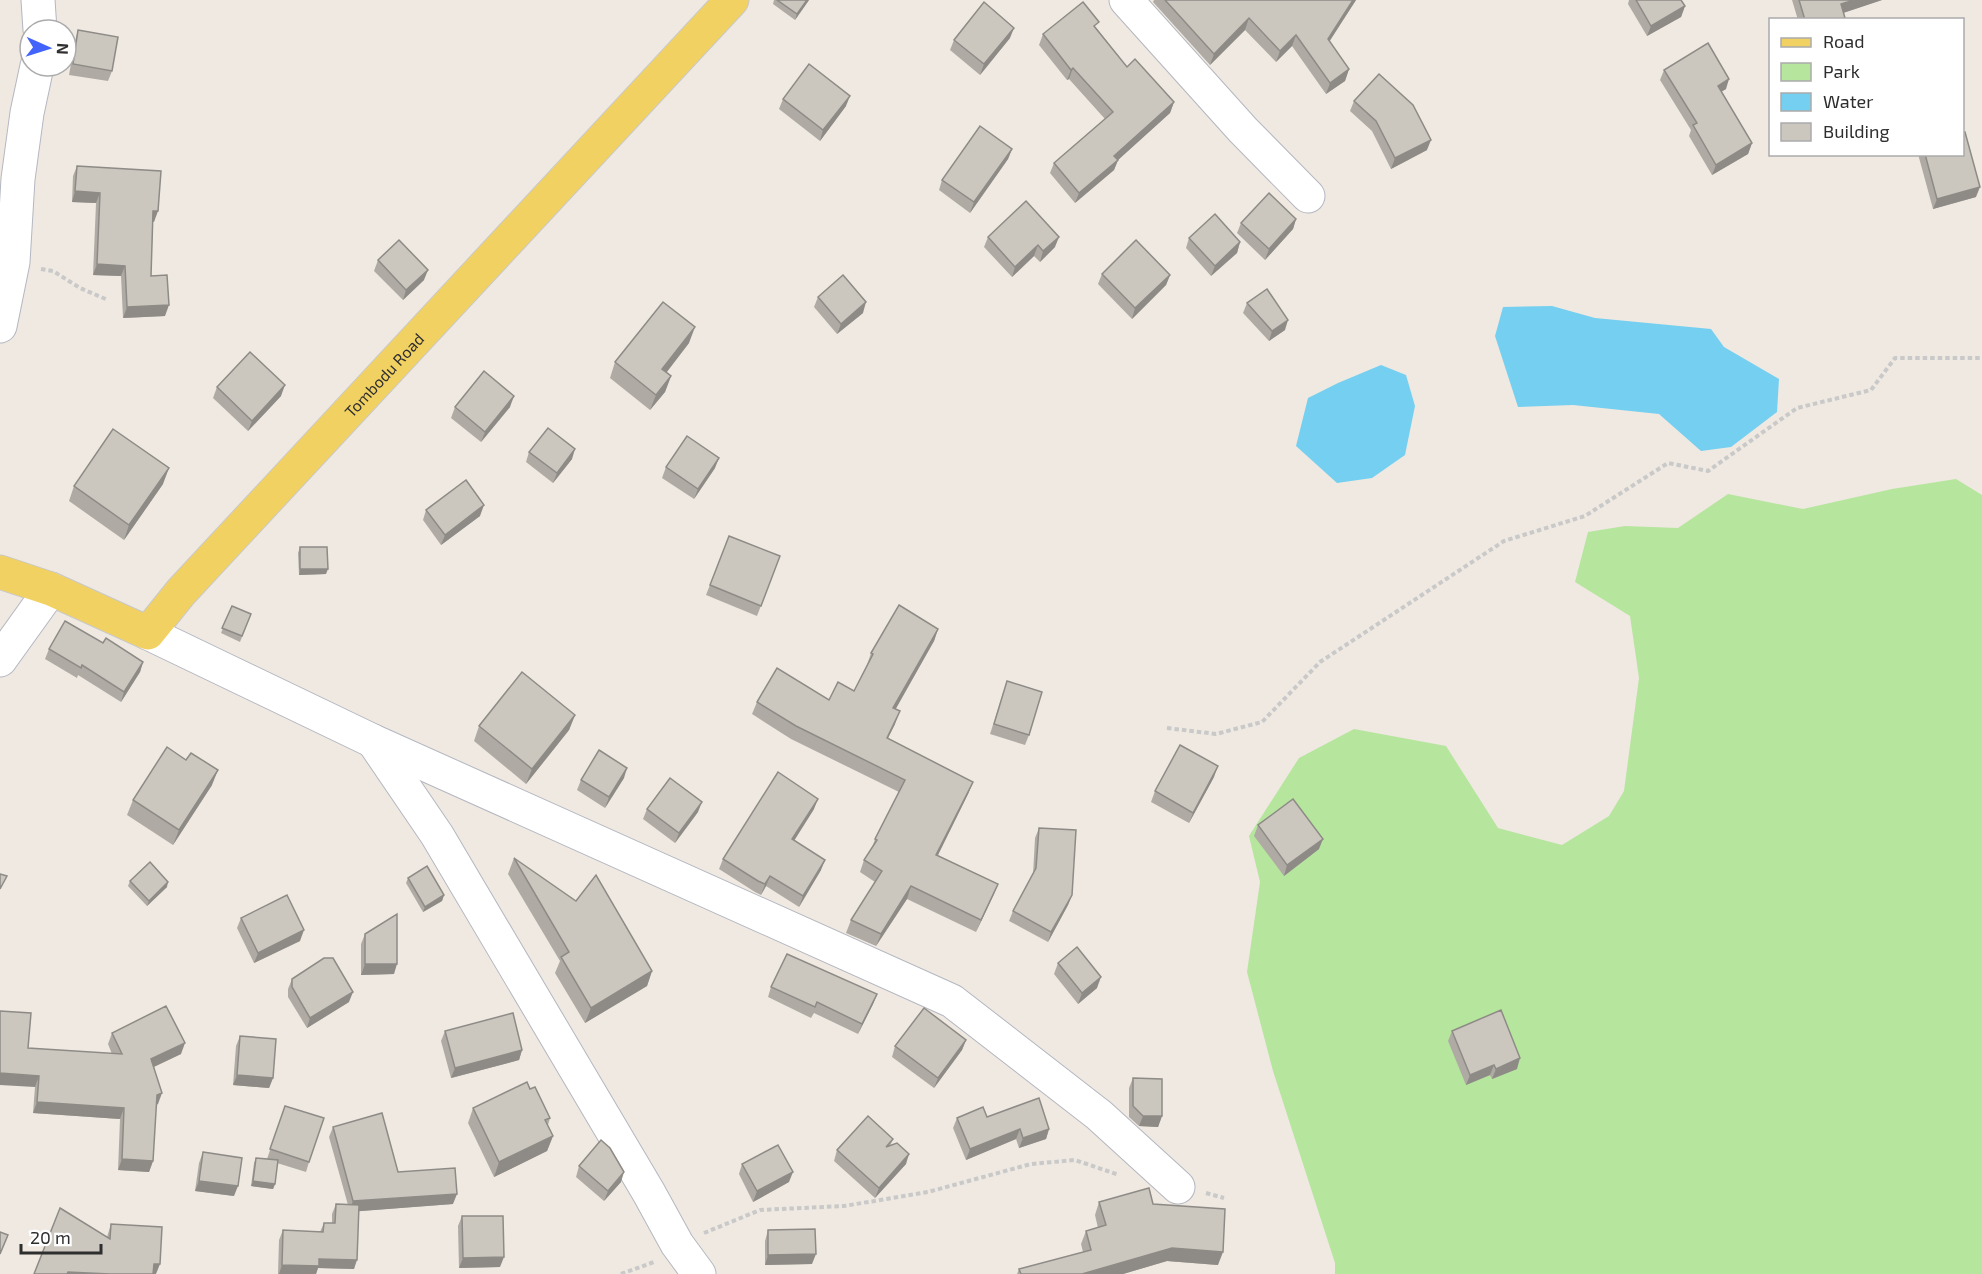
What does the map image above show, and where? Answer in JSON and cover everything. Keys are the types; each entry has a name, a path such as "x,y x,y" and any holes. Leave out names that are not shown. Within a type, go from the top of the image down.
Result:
{"main road":[{"name":"Tombodu Road","path":"148,633 181,592 732,0"},
{"path":"0,572 51,589 148,633"}],"street":[{"path":"38,0 39,18"},
{"path":"1126,0 1243,130 1308,196"},
{"path":"0,326 13,262 18,179 34,78"},
{"path":"0,660 51,589"},
{"path":"148,633 372,741 952,1000 1099,1115 1178,1187"},
{"path":"372,741 437,835 677,1244 699,1274"}],"path":[{"path":"13,262 53,272 80,288 108,300"},
{"path":"1167,728 1216,734 1262,722 1320,662 1504,541 1585,516 1668,463 1708,471 1797,408 1871,390 1895,358 1982,358"},
{"path":"621,1274 652,1264 677,1244 760,1210 844,1206 928,1192 1031,1164 1075,1160 1124,1176"},
{"path":"1178,1187 1224,1198"}],"green space":[{"path":"1956,479 1982,495 1982,1274 1335,1274 1335,1263 1273,1071 1247,972 1260,882 1249,836 1299,758 1354,729 1446,746 1498,828 1562,845 1609,816 1624,791 1639,678 1630,616 1575,582 1588,532 1625,526 1678,528 1728,494 1803,509 1892,489"}],"water":[{"path":"1552,306 1595,318 1711,329 1724,347 1779,379 1777,412 1731,447 1701,451 1659,414 1573,405 1518,407 1495,336 1503,307"},
{"path":"1381,365 1406,375 1415,406 1405,455 1372,478 1337,483 1296,446 1308,398"}],"building":[{"path":"777,0 807,0 797,14"},
{"path":"1165,0 1353,0 1328,39 1349,69 1330,83 1296,35 1280,51 1249,18 1214,54"},
{"path":"1636,0 1681,0 1685,6 1651,26"},
{"path":"1799,0 1854,0 1841,4 1845,18 1804,18"},
{"path":"984,2 1014,28 984,64 954,40"},
{"path":"1083,2 1099,22 1094,26 1127,67 1135,59 1174,102 1114,156 1118,160 1079,193 1054,163 1113,112 1073,68 1071,70 1043,34"},
{"path":"78,30 118,37 112,71 78,65"},
{"path":"1708,43 1729,79 1718,86 1752,143 1716,165 1693,125 1697,123 1664,70"},
{"path":"809,64 850,96 823,130 783,99"},
{"path":"1379,74 1413,105 1431,140 1395,158 1376,121 1354,101"},
{"path":"980,126 1012,149 974,202 942,180"},
{"path":"1965,132 1980,187 1937,199 1926,156 1964,156"},
{"path":"77,166 161,171 158,211 153,211 151,276 167,275 169,305 127,307 125,266 97,264 100,193 75,191"},
{"path":"1269,193 1296,219 1269,249 1241,223"},
{"path":"1026,201 1059,237 1043,251 1038,245 1015,267 988,237"},
{"path":"1215,214 1240,242 1215,266 1189,238"},
{"path":"399,240 428,270 406,290 378,260"},
{"path":"1136,240 1170,275 1135,308 1102,274"},
{"path":"843,275 866,302 841,324 818,297"},
{"path":"1267,289 1288,320 1272,331 1247,303"},
{"path":"663,302 695,327 662,369 671,376 656,395 615,362"},
{"path":"250,352 285,385 252,421 217,387"},
{"path":"484,371 514,396 485,432 455,407"},
{"path":"548,428 575,449 557,473 529,452"},
{"path":"113,429 169,468 129,525 74,486"},
{"path":"687,436 719,458 698,489 666,467"},
{"path":"466,480 484,505 445,535 426,510"},
{"path":"729,536 780,556 761,606 710,585"},
{"path":"300,547 327,547 328,569 300,569"},
{"path":"899,605 938,629 893,708 900,711 887,738 973,782 936,855 998,884 981,920 911,886 881,934 851,920 882,871 864,860 877,840 875,839 905,780 796,726 757,702 777,668 829,700 838,682 854,691 873,654 871,653"},
{"path":"232,606 251,614 242,636 222,628"},
{"path":"65,621 103,643 106,638 143,662 124,692 82,665 81,668 49,649"},
{"path":"522,672 575,715 532,769 479,726"},
{"path":"1007,681 1042,692 1029,735 994,724"},
{"path":"1180,745 1218,766 1193,813 1155,791"},
{"path":"167,747 186,760 191,753 218,770 179,830 133,800"},
{"path":"599,750 627,768 609,797 581,780"},
{"path":"778,772 818,799 792,839 825,860 803,896 770,876 765,884 758,881 723,859"},
{"path":"670,778 702,802 679,833 647,809"},
{"path":"1293,799 1323,839 1287,865 1258,825"},
{"path":"1039,828 1076,830 1072,895 1051,932 1013,911 1036,868"},
{"path":"514,858 576,901 596,875 652,971 591,1008 561,957 569,952"},
{"path":"150,862 168,882 149,901 130,881"},
{"path":"427,866 444,895 425,907 408,878"},
{"path":"0,874 7,876 0,889"},
{"path":"287,895 304,930 258,953 241,918"},
{"path":"397,914 397,964 365,964 365,934"},
{"path":"1077,947 1101,977 1082,993 1058,963"},
{"path":"787,954 877,994 862,1024 817,1002 815,1007 771,987"},
{"path":"324,958 333,958 353,992 310,1018 292,987 292,979"},
{"path":"166,1006 185,1043 151,1059 162,1093 157,1095 153,1161 122,1159 124,1108 37,1102 39,1076 0,1073 0,1011 31,1013 28,1048 122,1054 112,1033"},
{"path":"924,1008 966,1040 938,1078 895,1046"},
{"path":"1501,1010 1520,1058 1496,1069 1494,1065 1470,1075 1452,1031"},
{"path":"513,1013 522,1050 455,1068 445,1031"},
{"path":"240,1036 276,1039 273,1078 237,1075"},
{"path":"1133,1078 1162,1079 1162,1116 1143,1116 1133,1106"},
{"path":"527,1082 530,1089 535,1087 550,1118 545,1120 553,1136 499,1162 473,1108"},
{"path":"1039,1098 1049,1129 1023,1138 1020,1129 970,1149 957,1118 983,1107 987,1117"},
{"path":"285,1106 324,1118 309,1162 270,1149"},
{"path":"382,1113 398,1172 455,1168 457,1194 353,1201 333,1127"},
{"path":"868,1116 893,1139 886,1147 897,1143 909,1154 879,1188 837,1150"},
{"path":"601,1140 610,1148 624,1172 608,1191 579,1166"},
{"path":"778,1145 793,1172 757,1191 742,1164"},
{"path":"203,1152 242,1158 238,1186 199,1181"},
{"path":"256,1158 278,1160 275,1184 253,1181"},
{"path":"1149,1188 1153,1204 1225,1209 1223,1252 1172,1248 1082,1274 1021,1274 1019,1269 1091,1250 1086,1231 1106,1225 1099,1202"},
{"path":"336,1204 359,1205 357,1260 319,1259 319,1266 282,1265 283,1230 323,1232 324,1223 335,1223"},
{"path":"60,1208 110,1239 111,1224 162,1227 160,1264 154,1264 153,1274 68,1272 67,1274 34,1274"},
{"path":"462,1216 503,1216 504,1257 463,1258"},
{"path":"815,1229 816,1254 768,1255 768,1230"},
{"path":"0,1232 8,1235 0,1254"}]}
